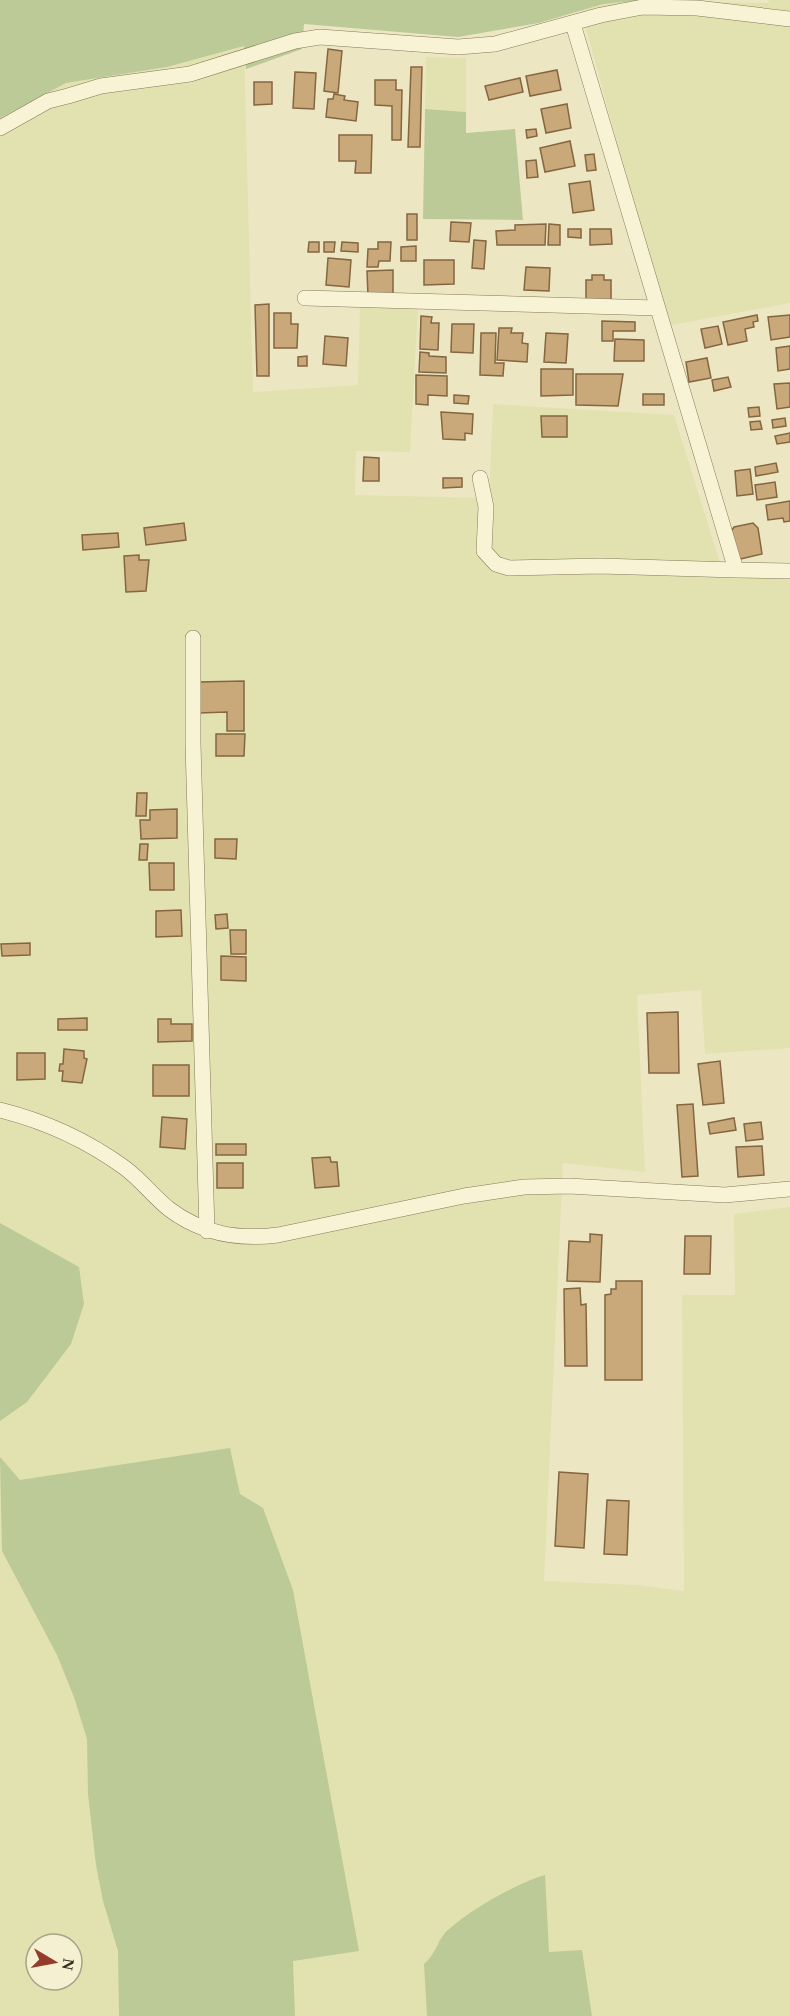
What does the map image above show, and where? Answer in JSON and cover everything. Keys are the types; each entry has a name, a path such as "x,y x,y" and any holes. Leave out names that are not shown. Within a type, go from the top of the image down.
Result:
{"street":[{"path":"0,128 48,101 101,86 190,74 295,41 320,37 458,47 495,44 601,15 643,7 697,8 790,19"},
{"path":"573,24 736,570"},
{"path":"305,298 657,308"},
{"path":"480,477 486,507 484,551 496,564 509,568 600,566 790,571"},
{"path":"193,639 193,744 207,1231"},
{"path":"0,1110 19,1114 84,1141 127,1169 170,1209 207,1231 256,1238 464,1196 524,1187 569,1186 725,1195 790,1189"}],"green space":[{"path":"0,0 645,0 603,4 539,23 458,37 304,24 302,49 246,69 244,46 167,67 66,83 0,118"},
{"path":"645,0 768,3 769,0 790,0 790,303 667,326 581,10 603,4"},
{"path":"244,46 253,392 358,385 360,305 418,308 410,452 356,451 355,495 489,498 493,404 674,415 721,566 722,578 790,578 790,1048 705,1054 701,990 637,995 645,1172 563,1163 544,1581 638,1585 684,1591 682,1295 735,1295 734,1214 790,1207 790,2016 0,2016 0,118 66,83 167,67"},
{"path":"426,57 466,58 466,112 425,109"},
{"path":"425,109 466,112 466,133 515,129 523,220 423,219"},
{"path":"0,1223 79,1267 84,1304 71,1344 27,1402 0,1421"},
{"path":"230,1448 240,1494 263,1508 293,1590 359,1951 293,1961 295,2016 119,2016 118,1951 103,1901 96,1865 88,1794 87,1739 74,1697 57,1655 2,1551 0,1457 20,1480"},
{"path":"545,1875 549,1952 582,1950 592,2016 427,2016 424,1964 445,1933 494,1898 520,1884"}],"building":[{"path":"328,49 342,51 338,93 324,91"},
{"path":"411,67 422,67 420,147 408,147"},
{"path":"557,70 561,90 530,96 526,76"},
{"path":"295,72 316,73 314,109 293,108"},
{"path":"520,78 523,92 489,100 485,86"},
{"path":"375,80 396,80 396,90 402,90 401,140 392,140 392,106 375,105"},
{"path":"254,82 272,82 272,104 254,105"},
{"path":"334,94 345,96 344,100 358,102 356,121 326,117 328,99 333,99"},
{"path":"567,104 571,128 546,133 541,109"},
{"path":"536,129 537,136 527,138 526,130"},
{"path":"339,135 372,135 371,173 355,173 356,161 339,161"},
{"path":"570,141 575,166 545,172 540,148"},
{"path":"594,154 596,170 587,171 585,155"},
{"path":"536,160 538,177 527,178 526,161"},
{"path":"590,181 594,210 573,213 569,184"},
{"path":"407,214 417,214 417,240 407,240"},
{"path":"451,222 471,223 469,242 450,241"},
{"path":"546,224 545,245 497,245 496,231 515,230 515,225"},
{"path":"549,224 560,225 560,245 548,245"},
{"path":"568,229 581,229 581,238 568,237"},
{"path":"590,229 611,229 612,244 590,245"},
{"path":"474,240 486,241 484,269 472,268"},
{"path":"309,242 319,242 319,252 308,252"},
{"path":"324,242 335,242 334,252 324,252"},
{"path":"342,242 358,243 358,252 341,251"},
{"path":"378,242 391,242 390,261 379,261 378,267 367,267 368,249 378,249"},
{"path":"416,246 416,261 401,261 401,247"},
{"path":"328,258 351,260 349,287 326,285"},
{"path":"424,260 454,260 454,284 424,285"},
{"path":"526,267 550,268 549,291 524,290"},
{"path":"393,270 393,295 368,296 367,271"},
{"path":"592,275 604,275 604,280 611,280 611,300 586,300 586,280 592,280"},
{"path":"269,304 269,376 257,376 255,305"},
{"path":"274,313 291,313 291,324 298,324 297,348 274,348"},
{"path":"757,315 758,321 753,322 754,327 745,329 747,341 728,345 723,322"},
{"path":"790,315 790,337 771,340 768,317"},
{"path":"421,316 432,317 431,323 439,323 438,350 420,349"},
{"path":"602,321 635,322 635,331 613,331 613,341 602,341"},
{"path":"452,324 474,324 473,353 451,352"},
{"path":"718,326 722,344 705,348 701,329"},
{"path":"499,328 512,328 511,333 523,333 522,343 528,344 527,362 497,360"},
{"path":"481,333 496,333 495,363 504,363 503,376 480,375"},
{"path":"546,333 568,334 566,363 544,362"},
{"path":"325,336 348,338 346,366 323,364"},
{"path":"615,339 644,340 644,361 614,361"},
{"path":"790,346 790,369 778,371 776,348"},
{"path":"420,352 429,353 429,356 446,357 446,373 419,372"},
{"path":"307,356 307,366 298,366 298,357"},
{"path":"707,358 711,378 689,382 686,362"},
{"path":"541,369 573,369 573,395 541,396"},
{"path":"576,374 623,374 618,406 576,405"},
{"path":"416,375 447,376 447,396 428,395 428,405 416,404"},
{"path":"728,377 731,387 714,391 712,380"},
{"path":"790,383 790,407 777,409 774,384"},
{"path":"643,394 664,394 664,405 643,405"},
{"path":"454,395 469,396 468,404 454,403"},
{"path":"759,407 760,416 749,417 748,408"},
{"path":"441,412 473,414 472,434 465,433 465,440 443,439"},
{"path":"541,416 567,416 567,437 542,437"},
{"path":"785,418 786,426 773,428 772,420"},
{"path":"760,421 762,429 751,430 750,422"},
{"path":"790,433 790,442 777,444 775,436"},
{"path":"364,457 379,458 379,481 363,481"},
{"path":"776,463 778,472 756,476 755,467"},
{"path":"750,469 753,494 737,496 735,471"},
{"path":"443,478 462,478 462,487 443,488"},
{"path":"775,482 777,497 757,500 755,485"},
{"path":"790,501 790,521 784,522 783,518 768,520 766,505"},
{"path":"184,523 186,540 146,545 144,528"},
{"path":"753,523 758,528 762,554 736,560 730,533 734,527"},
{"path":"118,533 119,547 83,550 82,535"},
{"path":"139,555 139,560 149,560 146,591 126,592 124,556"},
{"path":"244,681 244,731 227,731 227,712 199,713 198,682"},
{"path":"216,734 245,734 244,756 216,756"},
{"path":"137,793 147,793 146,816 136,816"},
{"path":"177,809 177,838 141,839 140,820 150,820 150,810"},
{"path":"215,839 237,839 236,859 215,858"},
{"path":"140,844 148,844 147,860 139,860"},
{"path":"149,863 174,863 174,890 150,890"},
{"path":"181,910 182,936 156,937 156,911"},
{"path":"227,914 228,928 216,929 215,915"},
{"path":"230,930 246,930 246,954 231,954"},
{"path":"30,943 30,955 2,956 1,944"},
{"path":"221,956 246,957 246,981 221,980"},
{"path":"678,1012 679,1073 649,1073 647,1013"},
{"path":"87,1018 87,1030 58,1030 58,1019"},
{"path":"158,1019 171,1019 171,1024 192,1024 192,1041 158,1042"},
{"path":"64,1049 84,1051 84,1058 87,1059 82,1083 62,1081 63,1071 59,1071 60,1064 63,1064"},
{"path":"17,1053 45,1053 45,1079 17,1080"},
{"path":"720,1061 724,1103 703,1105 698,1064"},
{"path":"153,1065 189,1065 189,1096 153,1096"},
{"path":"693,1104 698,1176 682,1177 677,1105"},
{"path":"162,1117 187,1119 185,1149 160,1147"},
{"path":"734,1118 736,1130 710,1134 708,1123"},
{"path":"761,1122 763,1139 746,1141 744,1124"},
{"path":"216,1144 246,1144 246,1155 216,1155"},
{"path":"762,1146 764,1175 738,1177 736,1147"},
{"path":"330,1157 331,1162 337,1162 339,1186 315,1188 312,1158"},
{"path":"217,1163 243,1163 243,1188 217,1188"},
{"path":"590,1234 602,1235 600,1282 567,1281 569,1241 590,1242"},
{"path":"685,1236 711,1236 710,1274 684,1274"},
{"path":"616,1281 642,1281 642,1380 605,1380 605,1295 611,1294 611,1289 616,1289"},
{"path":"580,1288 581,1305 586,1304 587,1366 565,1366 564,1289"},
{"path":"559,1472 588,1474 584,1548 555,1546"},
{"path":"607,1500 629,1501 627,1555 604,1554"}]}
